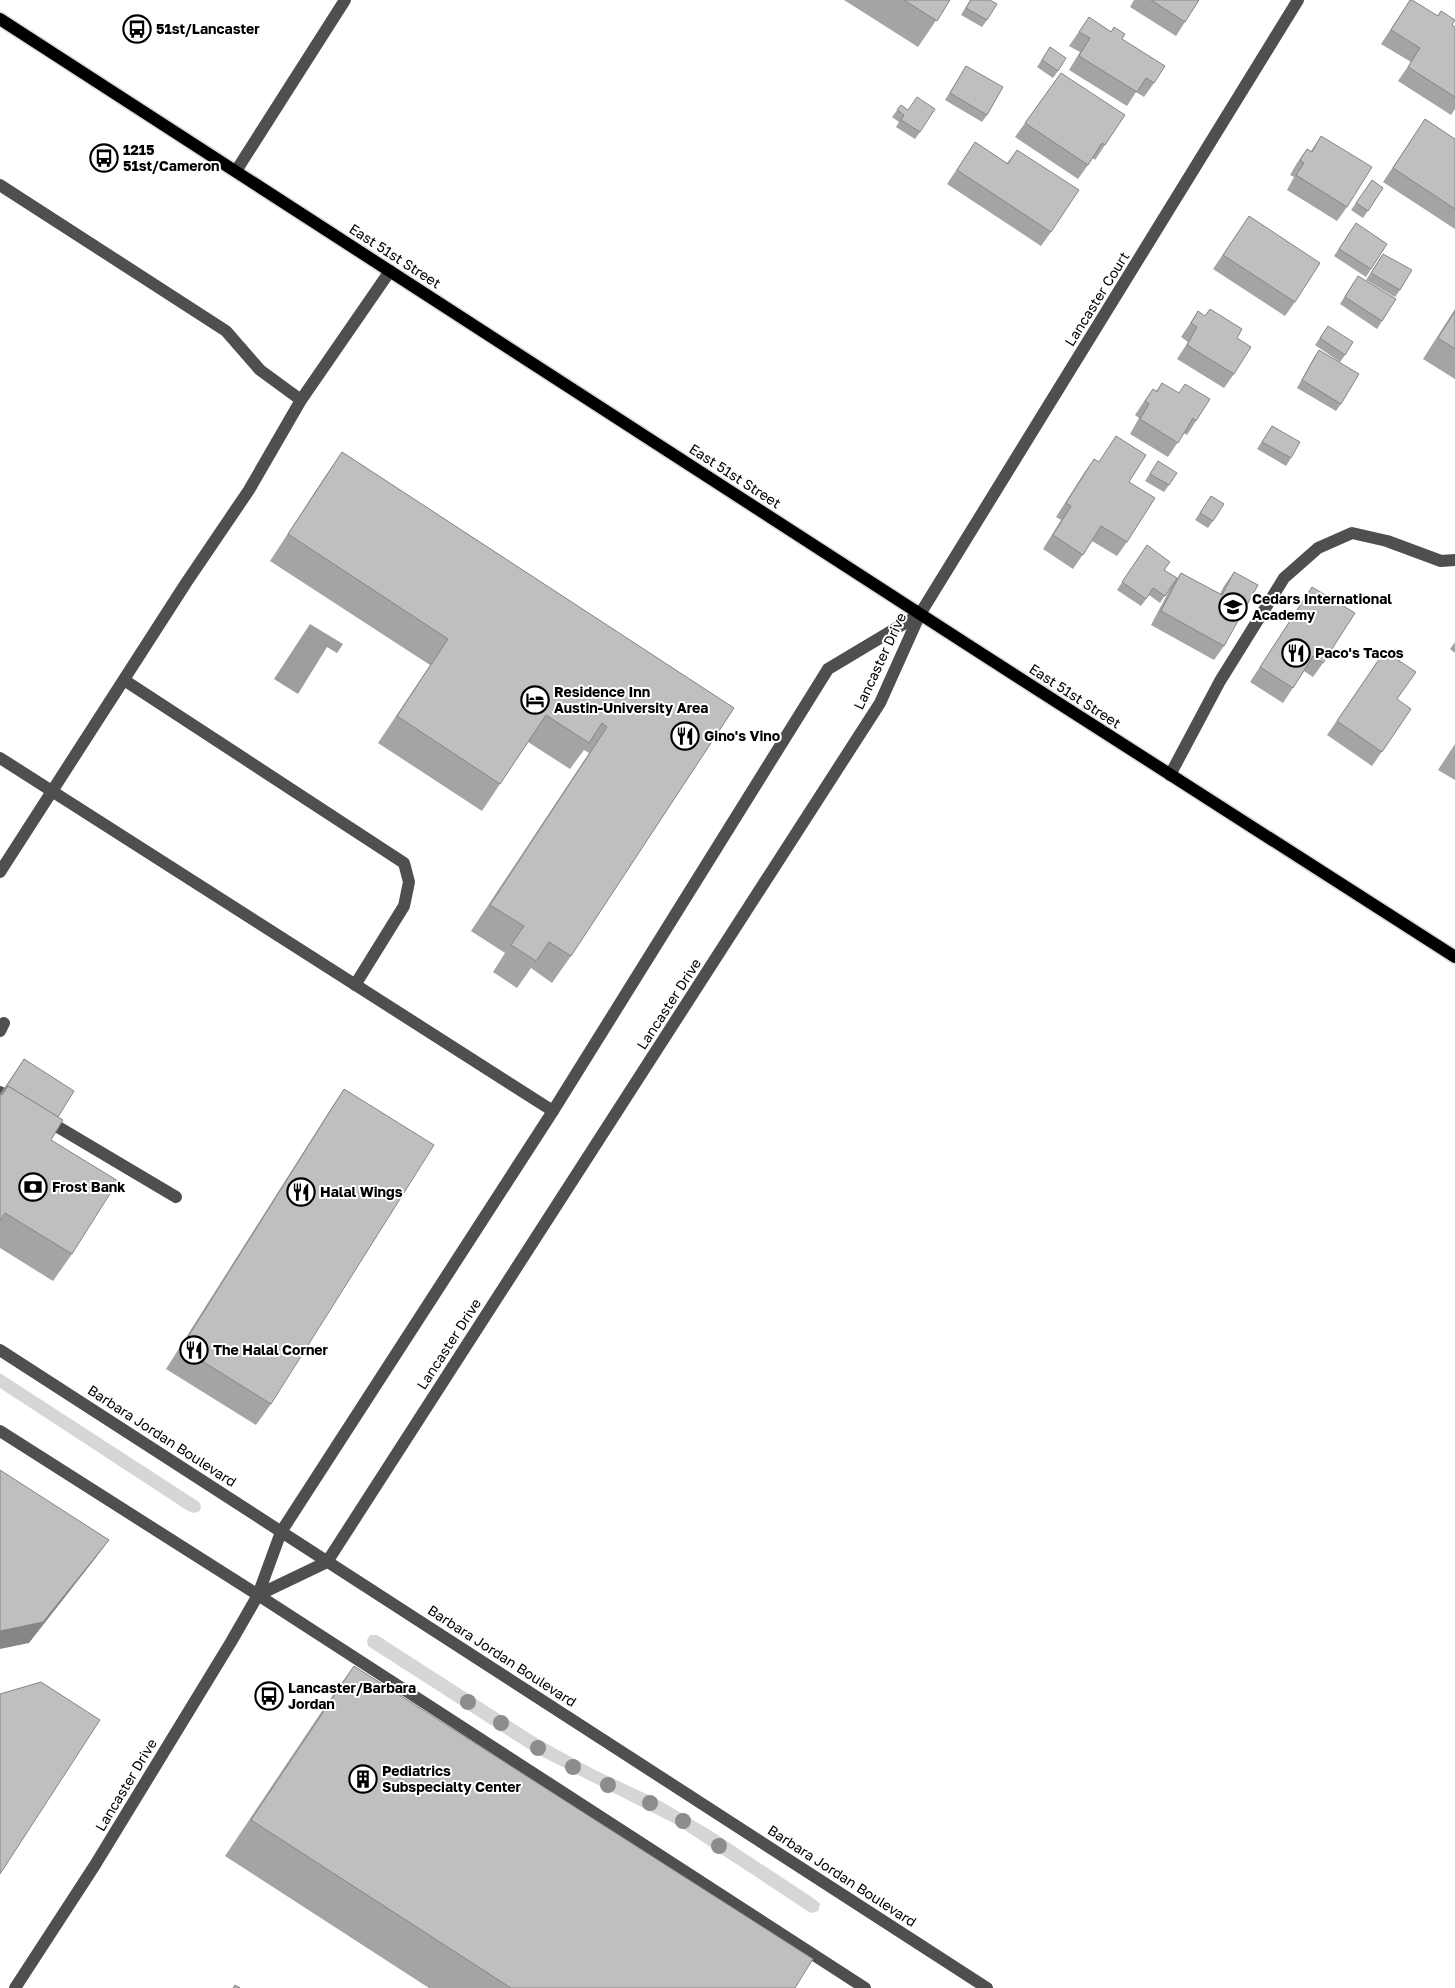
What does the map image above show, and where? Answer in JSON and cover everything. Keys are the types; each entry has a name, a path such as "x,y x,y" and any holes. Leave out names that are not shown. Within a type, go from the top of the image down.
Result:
{"main road":[{"name":"East 51st Street","path":"0,19 1455,958"}],"street":[{"path":"236,171 345,0"},
{"name":"Lancaster Court","path":"920,614 1298,0"},
{"path":"0,185 226,331 260,370 301,400"},
{"path":"0,872 249,490 301,400 390,271"},
{"path":"1170,775 1220,681 1284,578 1318,548 1352,533 1387,541 1441,561 1455,560"},
{"name":"Lancaster Drive","path":"15,1988 105,1848 258,1596 281,1532 553,1111 828,669 920,614"},
{"name":"Lancaster Drive","path":"327,1562 880,703 920,614"},
{"path":"124,680 404,863 410,882 404,906 355,985"},
{"path":"0,758 553,1111"},
{"path":"53,1124 176,1197"},
{"name":"Barbara Jordan Boulevard","path":"0,1350 987,1988"},
{"path":"0,1431 865,1988"},
{"path":"258,1596 327,1562"}],"shaded area":[{"path":"310,624 343,644 337,653 327,647 298,694 274,679"},
{"path":"0,1373 199,1502 201,1506 200,1511 194,1513 188,1511 0,1388"},
{"path":"370,1635 377,1635 540,1740 595,1770 659,1800 710,1830 816,1900 820,1904 818,1911 809,1912 677,1825 533,1752 368,1646 367,1640"}],"building":[{"path":"904,0 950,0 937,21"},
{"path":"971,0 990,0 997,4 987,20 966,8"},
{"path":"1151,0 1199,0 1185,22"},
{"path":"1410,0 1438,16 1441,11 1455,20 1452,25 1455,27 1455,97 1408,67 1420,48 1391,30"},
{"path":"1089,17 1111,32 1114,27 1125,34 1122,39 1165,66 1154,83 1146,78 1137,92 1079,56 1090,38 1079,32"},
{"path":"1050,47 1066,58 1058,71 1042,60"},
{"path":"966,66 1003,87 987,115 950,93"},
{"path":"1061,73 1125,115 1105,145 1102,143 1088,165 1025,123"},
{"path":"917,97 935,109 920,132 901,120 904,115 897,110 901,105 908,110"},
{"path":"1425,119 1455,139 1455,209 1393,168"},
{"path":"1321,136 1372,167 1347,207 1296,175 1304,163 1300,160 1307,149 1312,152"},
{"path":"975,142 1008,164 1017,150 1079,190 1051,232 957,170"},
{"path":"1372,180 1383,188 1368,211 1356,203"},
{"path":"1249,216 1320,263 1295,302 1223,255"},
{"path":"1356,223 1387,244 1371,269 1339,249"},
{"path":"1383,254 1412,270 1400,290 1371,273"},
{"path":"1358,276 1396,299 1382,321 1345,297"},
{"path":"1210,309 1242,329 1237,338 1251,347 1234,374 1187,345 1197,327 1191,323 1198,311 1205,316"},
{"path":"1455,311 1455,349 1438,338"},
{"path":"1328,326 1353,342 1345,355 1320,338"},
{"path":"1319,350 1359,374 1341,404 1302,380"},
{"path":"1162,383 1179,393 1185,384 1210,399 1196,421 1193,418 1178,443 1140,419 1149,404 1145,401 1153,389 1157,392"},
{"path":"1272,426 1300,442 1291,458 1262,442"},
{"path":"1116,436 1146,455 1129,482 1155,498 1127,542 1101,526 1083,555 1053,535 1071,506 1066,503 1094,459 1099,462"},
{"name":"Residence Inn Austin-University Area","path":"342,452 734,708 571,956 549,942 536,961 511,945 524,926 490,905 607,727 602,723 589,743 546,715 500,784 397,716 448,639 288,534"},
{"path":"1158,461 1177,473 1169,485 1150,474"},
{"path":"1211,496 1224,504 1213,521 1200,513"},
{"path":"1147,545 1170,562 1164,570 1177,578 1165,596 1153,588 1146,599 1122,582"},
{"path":"1234,572 1258,585 1224,646 1161,611 1181,573 1222,595"},
{"path":"1312,587 1355,613 1323,663 1313,656 1293,688 1260,667"},
{"path":"1382,655 1389,660 1392,656 1416,672 1397,699 1411,709 1382,752 1337,721"},
{"path":"24,1059 74,1091 58,1117 8,1086 1,1095"},
{"path":"8,1086 63,1120 51,1140 118,1181 72,1254 5,1213 0,1221 0,1094 2,1095"},
{"path":"344,1089 434,1145 271,1404 181,1348"},
{"path":"0,1470 109,1540 43,1622 0,1631"},
{"name":"Pediatrics Subspecialty Center","path":"354,1666 813,1959 795,1988 511,1988 251,1820"},
{"path":"41,1682 100,1720 0,1874 0,1694"}],"place":[{"name":"51st/Lancaster","path":"137,29"},
{"name":"1215 51st/Cameron","path":"104,158"},
{"name":"Cedars International Academy","path":"1233,607"},
{"name":"Paco's Tacos","path":"1296,653"},
{"name":"Residence Inn Austin-University Area","path":"535,700"},
{"name":"Gino's Vino","path":"685,736"},
{"name":"Frost Bank","path":"33,1187"},
{"name":"Halal Wings","path":"301,1192"},
{"name":"The Halal Corner","path":"194,1350"},
{"name":"Lancaster/Barbara Jordan","path":"269,1696"},
{"name":"Pediatrics Subspecialty Center","path":"363,1779"}]}
